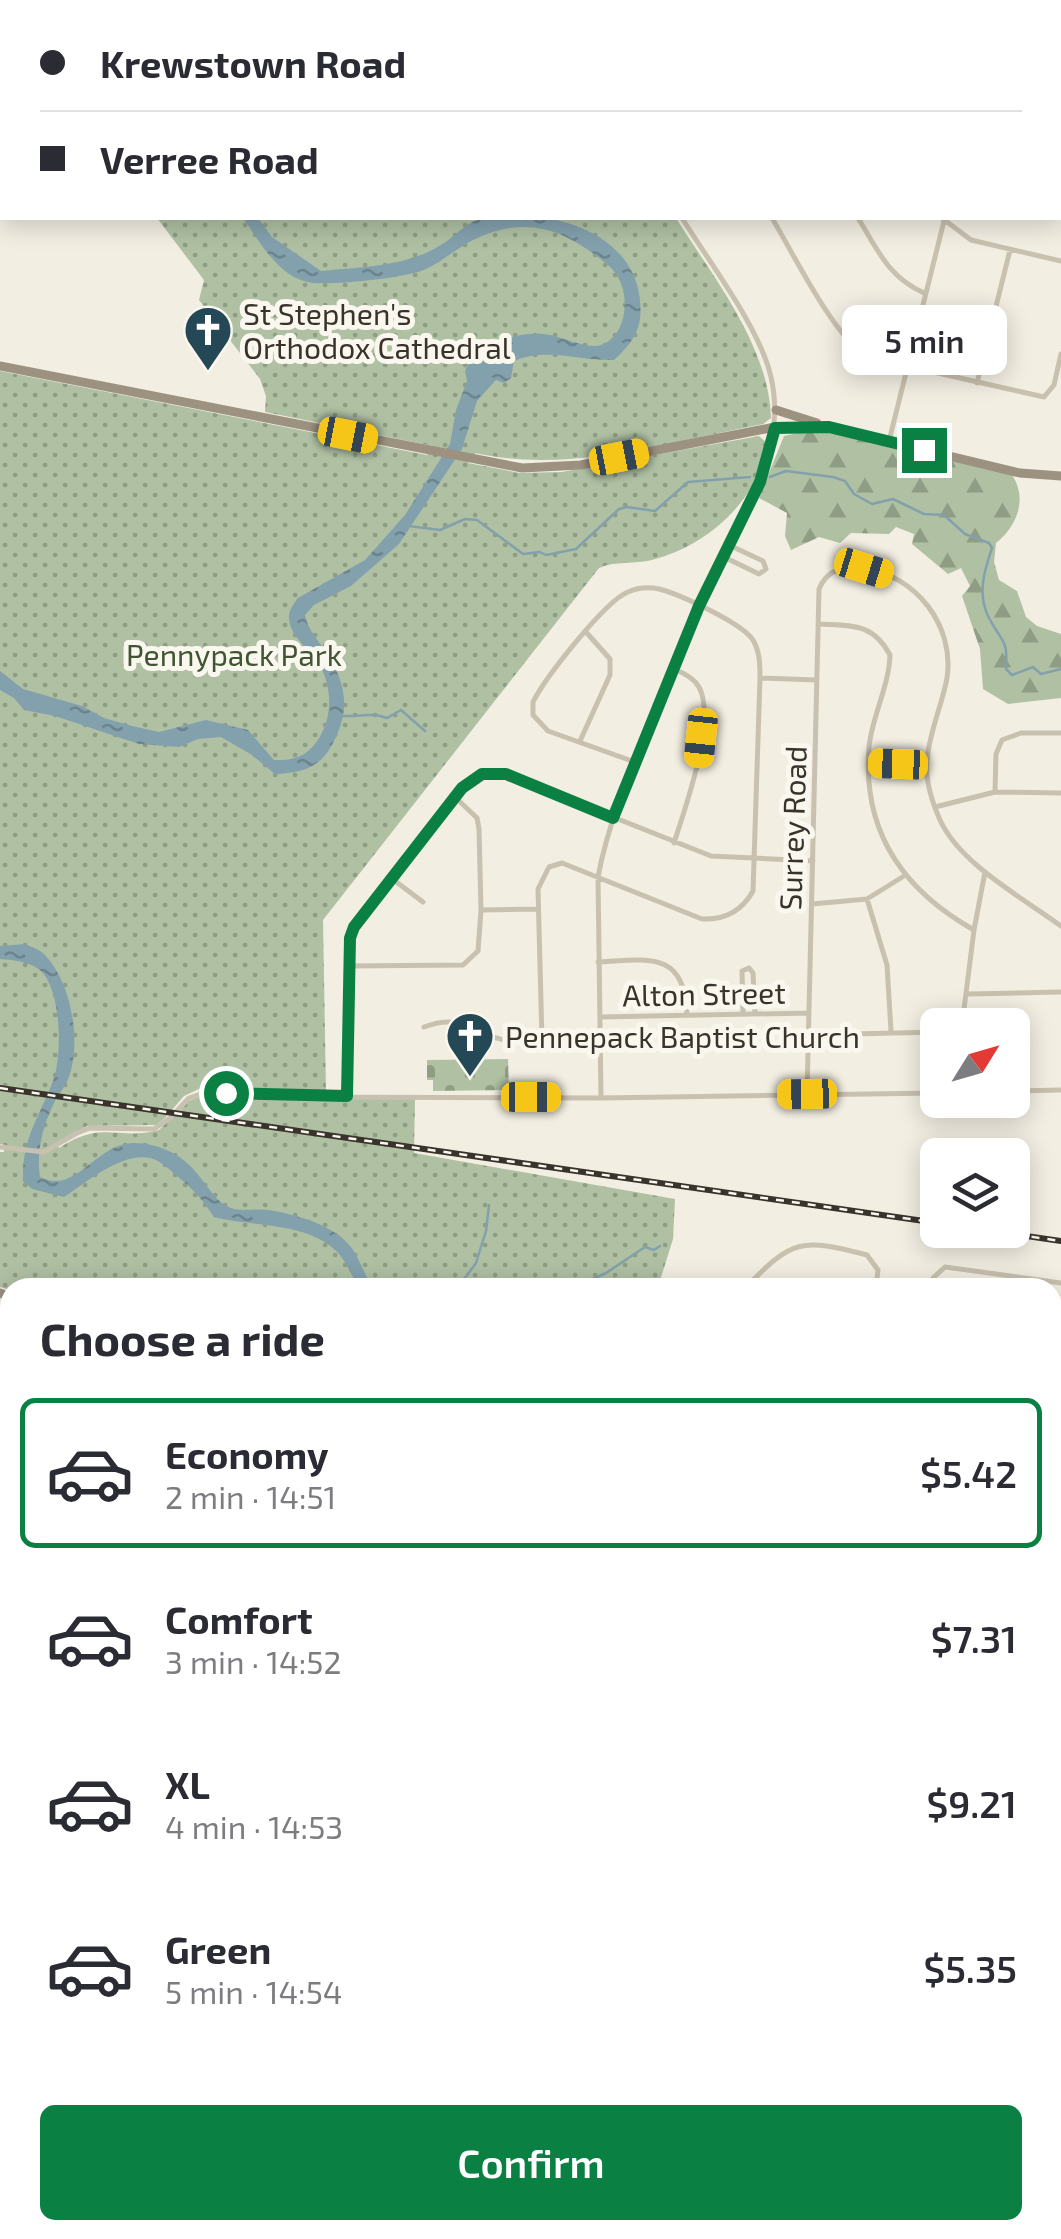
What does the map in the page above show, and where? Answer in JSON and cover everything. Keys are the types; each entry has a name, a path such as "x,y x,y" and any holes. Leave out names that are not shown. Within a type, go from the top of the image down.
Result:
{"main road":[{"path":"0,366 522,468 560,468 775,428 829,427"},
{"path":"776,410 829,427 1020,473 1061,476"}],"street":[{"path":"601,1098 598,877 613,818 699,606 762,475 775,428 771,378 760,345 683,220"},
{"path":"773,220 836,324 858,352 906,369 1044,398 1050,392 1061,354"},
{"path":"859,220 891,272 900,282 924,293"},
{"path":"889,442 943,220"},
{"path":"944,220 972,240 1061,261"},
{"path":"977,384 1010,250"},
{"path":"724,557 759,574 766,569 762,561 729,545"},
{"name":"Surrey Road","path":"807,1094 819,588 834,570 864,568 902,581 936,617 948,660 947,680 926,765"},
{"path":"542,1040 538,889 546,870 562,863 702,919 732,914 747,901 752,890 760,657 748,634 661,590 632,590 612,601 536,695 532,708 533,715 548,731 634,762"},
{"path":"820,624 867,630 878,636 890,656 869,746 869,784 877,820 904,876 936,906 974,930"},
{"path":"580,741 610,675 610,659 586,632"},
{"path":"674,668 697,684 703,703 698,767 674,843"},
{"path":"760,678 816,680"},
{"path":"996,792 996,754 1002,740 1021,733 1061,733"},
{"path":"870,763 926,765 935,806 950,835 986,872 1061,926"},
{"path":"347,1096 347,952 354,927 471,779 492,772 506,774 711,856 813,860"},
{"path":"935,806 996,792 1061,793"},
{"path":"348,966 463,965 478,951 481,910 477,818 455,797"},
{"path":"965,1008 974,930 986,872"},
{"path":"812,904 867,899 904,876"},
{"path":"391,878 423,902"},
{"path":"867,899 887,965 891,1031"},
{"path":"481,910 539,909"},
{"path":"598,962 640,959 673,969 686,987 686,1014"},
{"path":"743,1014 742,974 749,968 753,973 755,1014"},
{"path":"968,994 1061,992"},
{"name":"Alton Street","path":"600,1018 809,1013"},
{"name":"Alton Street","path":"424,1027 436,1023 471,1025 506,1040 599,1039"},
{"name":"Alton Street","path":"810,1035 920,1032"},
{"path":"1030,1091 1061,1090"},
{"path":"0,1147 41,1153 90,1128 154,1129 197,1093 601,1098 920,1093"},
{"path":"756,1278 791,1246 865,1255 875,1262 877,1278"},
{"path":"933,1278 945,1267 1025,1278"}],"green space":[{"name":"Pennypack Park","path":"159,220 677,220 750,339 768,391 771,418 763,424 619,453 547,460 475,453 468,463 520,473 562,472 759,436 767,443 762,464 742,501 710,532 652,560 599,568 323,920 326,1093 199,1089 184,1096 156,1125 87,1126 57,1143 59,1148 87,1134 159,1130 187,1102 205,1094 415,1099 414,1153 675,1199 673,1239 661,1278 0,1278 0,1152 4,1152 5,1145 0,1144 0,371 427,455 433,446 265,412 266,396 260,379 199,300 204,280"},
{"path":"806,431 839,432 1012,475 1020,503 1010,529 996,543 994,562 999,580 1017,591 1026,617 1037,626 1061,634 1061,698 1008,704 983,689 980,649 962,596 970,586 961,568 948,574 912,544 914,534 896,527 889,534 851,533 840,543 819,537 791,550 785,536 787,513 759,498 784,436"},
{"path":"508,1059 509,1090 433,1091 433,1080 427,1080 427,1060"}],"water":[{"path":"244,220 259,220 272,237 321,271 412,258 479,220 558,220 600,237 618,252 631,270 640,304 637,330 614,360 538,355 514,361 511,378 504,383 496,380 477,401 462,449 399,544 351,586 314,605 305,615 339,677 344,699 342,720 322,758 302,770 275,774 221,737 198,739 179,747 139,744 55,716 24,710 0,690 0,671 23,689 132,726 159,732 206,720 248,730 274,760 305,753 324,729 329,701 319,664 290,626 289,613 295,602 365,560 405,515 450,444 456,410 467,381 465,371 479,353 502,340 527,334 602,345 619,329 624,296 615,272 592,252 540,228 504,229 485,235 417,272 337,283 313,283 290,275"},
{"path":"25,944 43,953 61,980 74,1028 70,1074 42,1138 40,1177 65,1180 121,1145 162,1148 186,1162 217,1198 231,1208 290,1214 335,1232 351,1247 367,1278 354,1278 339,1254 312,1236 214,1217 188,1186 150,1158 116,1164 64,1197 32,1189 23,1181 25,1151 57,1067 56,1009 43,973 29,964 0,959 0,946"}],"waterway":[{"path":"770,477 786,471 833,477 845,481 854,494 872,504 893,499 924,514 944,515 965,534 989,543 992,548 984,574 983,601 1005,646 1006,669 1012,675 1033,667 1041,674 1061,669"},
{"path":"409,526 440,530 465,519 477,520 523,554 546,555 576,549 619,509 655,511 688,482 750,477"},
{"path":"343,716 387,718 401,710 425,731"},
{"path":"465,1278 476,1263 489,1205"},
{"path":"595,1278 645,1247 654,1250 660,1246"}],"railway":[{"path":"0,1088 920,1220"},
{"path":"1030,1237 1061,1241"}],"place":[{"name":"St Stephen's Orthodox Cathedral","path":"208,372"},
{"name":"Pennepack Baptist Church","path":"470,1078"}],"route":[{"path":"226,1093 347,1096 347,952 354,927 471,779 492,772 506,774 613,818 699,606 760,482 775,428 829,427 924,450"}]}
